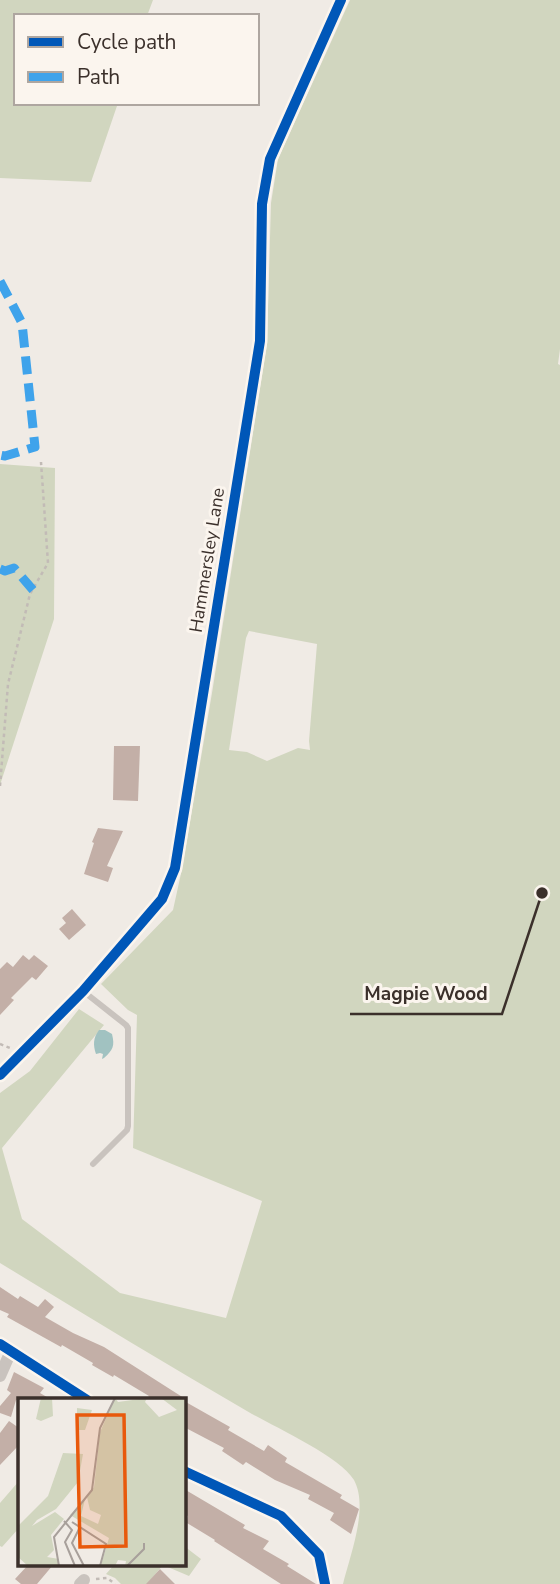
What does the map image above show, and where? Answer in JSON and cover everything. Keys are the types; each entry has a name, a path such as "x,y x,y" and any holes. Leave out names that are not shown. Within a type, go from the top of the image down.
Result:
{"street":[{"name":"Hammersley Lane","path":"0,1075 83,991 162,899 175,868 260,341 262,204 270,159 341,0"},
{"path":"0,1376 6,1347 84,1398"},
{"path":"186,1472 281,1516 319,1555 325,1584"}],"lane":[{"path":"83,991 128,1028 127,1130 93,1164"}],"path":[{"path":"0,786 8,684 30,594 48,564 41,462"},
{"path":"82,1582 107,1578 115,1584"}],"green space":[{"path":"0,0 153,0 148,14 14,14 14,105 117,105 91,182 0,178"},
{"path":"350,0 560,0 560,1584 343,1584 357,1532 360,1504 354,1480 347,1471 307,1444 220,1396 0,1263 0,1093 30,1071 79,1009 104,1025 2,1148 22,1219 120,1293 226,1318 262,1201 133,1148 137,1015 101,984 173,910 182,869 267,344 271,203 278,159","holes":["249,631 317,644 310,750 298,748 267,761 247,752 229,750"]},
{"path":"0,464 55,468 54,619 0,785"},
{"path":"18,1482 18,1529 2,1547 0,1546 0,1503"},
{"path":"186,1548 201,1559 189,1576 165,1566 186,1566"},
{"path":"113,1566 162,1566 147,1584 121,1584 106,1574"}],"water":[{"path":"99,1030 112,1034 113,1042 111,1050 102,1059 103,1054 96,1054 94,1048"}],"building":[{"path":"114,746 140,746 138,801 113,800"},
{"path":"98,828 123,831 107,866 113,868 108,882 84,874"},
{"path":"72,909 86,925 69,940 59,929 66,923 62,918"},
{"path":"23,955 29,960 34,955 48,966 36,980 32,977 11,998 14,1000 0,1015 0,969 7,962 13,967"},
{"path":"0,1287 18,1299 20,1296 38,1307 45,1299 54,1307 45,1317 104,1347 184,1398 148,1398 149,1396 114,1375 113,1377 62,1345 61,1347 7,1317 9,1314 0,1310"},
{"path":"14,1372 44,1388 40,1393 49,1398 18,1398 11,1417 0,1413 0,1406 11,1393 7,1390"},
{"path":"186,1402 230,1427 228,1430 264,1451 268,1445 287,1458 285,1462 342,1495 340,1498 359,1509 351,1534 330,1520 334,1513 308,1499 310,1495 275,1480 246,1462 243,1465 222,1451 224,1448 186,1428"},
{"path":"9,1421 18,1427 18,1446 0,1465 0,1433"},
{"path":"186,1490 245,1525 243,1528 269,1541 263,1549 316,1584 281,1584 187,1523"},
{"path":"27,1566 52,1566 37,1584 21,1584 15,1579"},
{"path":"160,1569 175,1584 146,1584"}],"marked path":[{"path":"0,281 22,323 35,447 0,455"},
{"path":"0,569 5,571 14,568 33,590"}],"cycle path":[{"path":"0,1075 83,991 162,899 175,868 260,341 262,204 270,159 341,0"},
{"path":"0,1344 84,1398"},
{"path":"186,1472 281,1516 319,1555 325,1584"}],"place":[{"name":"Magpie Wood","path":"542,893"}]}
